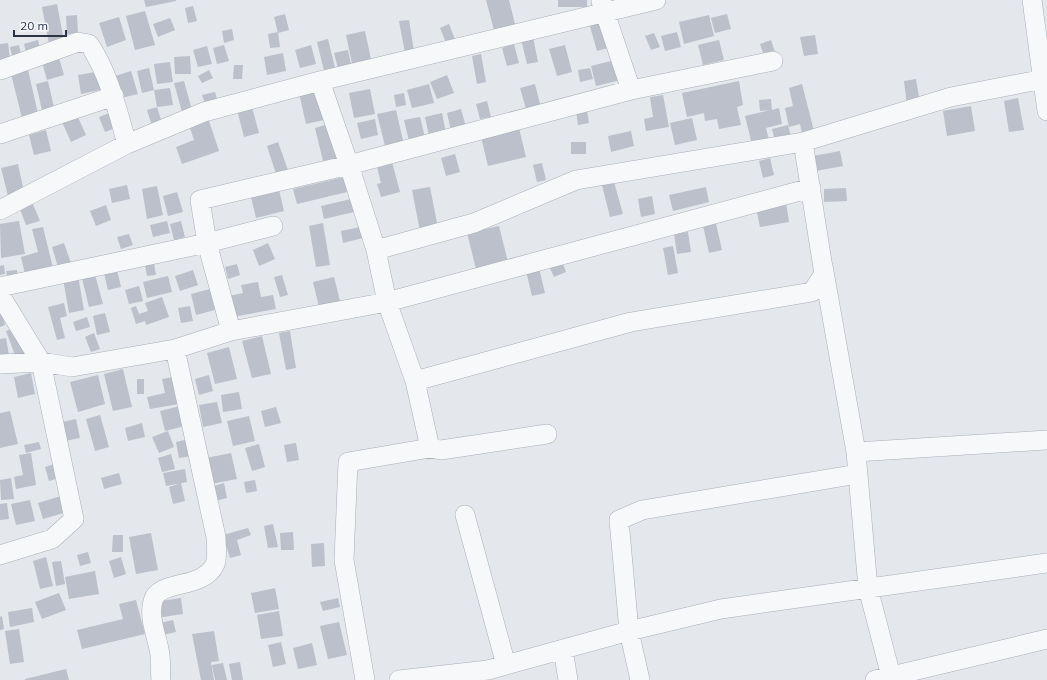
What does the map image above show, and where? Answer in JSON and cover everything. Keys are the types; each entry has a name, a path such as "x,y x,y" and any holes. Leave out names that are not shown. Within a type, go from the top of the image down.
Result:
{"street":[{"path":"0,210 127,144 204,112 603,6 656,0"},
{"path":"1032,0 1044,79 1047,111"},
{"path":"603,6 631,90"},
{"path":"0,70 78,42 89,44 100,61 114,96 127,144"},
{"path":"231,331 207,243 200,200 350,165 631,90 773,62"},
{"path":"376,250 474,223 576,180 803,142 951,97 1044,79"},
{"path":"320,81 350,165 376,250 386,302 415,381 430,448"},
{"path":"0,134 114,96"},
{"path":"803,142 856,452 868,588 886,679 1047,639"},
{"path":"0,364 41,362 72,366 175,349 231,331 386,302 811,188"},
{"path":"0,287 207,243 273,226"},
{"path":"415,381 631,322 812,292 824,274 823,266"},
{"path":"0,295 41,362 74,519 52,539 0,555"},
{"path":"161,680 160,655 151,613 153,600 158,593 172,587 193,582 209,574 216,564 216,537 175,349"},
{"path":"365,680 344,560 348,462 430,448 441,450 548,434"},
{"path":"856,452 1047,440"},
{"path":"640,680 629,631 619,520 642,510 858,474"},
{"path":"465,515 506,665"},
{"path":"399,680 488,670 629,631 721,609 1047,563"},
{"path":"564,649 568,680"}],"building":[{"path":"144,0 176,0 176,1 146,7"},
{"path":"486,0 509,0 516,28 495,34"},
{"path":"558,0 587,0 587,7 558,7"},
{"path":"57,4 64,41 49,44 42,7"},
{"path":"193,6 197,21 188,23 185,8"},
{"path":"145,11 155,45 135,50 126,16"},
{"path":"285,14 289,30 278,33 274,17"},
{"path":"727,14 731,29 715,33 711,18"},
{"path":"77,15 78,33 67,34 66,16"},
{"path":"709,15 714,36 684,44 679,22"},
{"path":"119,17 126,40 107,47 99,23"},
{"path":"170,18 175,30 158,37 153,24"},
{"path":"409,20 414,51 405,53 399,21"},
{"path":"600,20 608,48 597,51 589,23"},
{"path":"449,24 456,42 447,45 440,28"},
{"path":"232,29 234,40 224,43 222,31"},
{"path":"365,31 372,64 353,68 346,35"},
{"path":"278,32 280,47 270,48 268,34"},
{"path":"677,32 681,47 665,51 661,36"},
{"path":"654,33 660,47 651,50 645,36"},
{"path":"815,35 818,54 804,56 800,37"},
{"path":"533,37 538,62 527,64 521,39"},
{"path":"328,39 336,72 325,75 317,42"},
{"path":"38,40 41,52 27,56 24,44"},
{"path":"719,40 724,60 703,65 698,45"},
{"path":"771,40 777,58 766,61 760,44"},
{"path":"8,43 10,59 0,60 0,44"},
{"path":"514,44 519,63 507,66 502,48"},
{"path":"19,45 22,59 13,60 10,47"},
{"path":"224,45 229,61 217,64 213,48"},
{"path":"311,45 316,64 300,68 295,50"},
{"path":"565,45 572,72 557,76 549,49"},
{"path":"207,46 212,64 198,67 193,50"},
{"path":"348,50 352,69 339,72 334,53"},
{"path":"283,53 286,71 267,75 264,57"},
{"path":"481,54 486,82 477,84 472,56"},
{"path":"190,56 191,74 175,74 174,57"},
{"path":"59,58 64,75 47,80 42,62"},
{"path":"615,60 621,80 596,86 591,66"},
{"path":"170,62 173,82 157,84 154,64"},
{"path":"234,65 243,65 242,79 233,79"},
{"path":"149,68 154,90 142,93 137,71"},
{"path":"590,68 593,79 580,82 578,70"},
{"path":"28,70 39,118 23,122 11,74"},
{"path":"209,70 213,78 202,83 198,76"},
{"path":"101,71 105,89 81,94 78,75"},
{"path":"131,71 138,94 121,98 115,76"},
{"path":"447,75 454,93 437,99 430,82"},
{"path":"916,79 920,103 907,105 904,81"},
{"path":"48,81 55,112 43,115 36,84"},
{"path":"184,81 192,110 182,112 174,83"},
{"path":"739,81 743,105 737,107 741,125 719,129 717,119 705,121 704,113 687,117 682,93"},
{"path":"429,84 434,103 412,108 407,90"},
{"path":"535,84 541,108 527,112 520,88"},
{"path":"802,84 815,135 803,138 800,124 789,127 785,108 793,106 789,88"},
{"path":"170,88 173,105 157,107 154,90"},
{"path":"317,89 324,120 306,124 299,93"},
{"path":"370,89 375,114 354,118 349,93"},
{"path":"215,92 218,102 206,106 202,95"},
{"path":"404,93 406,105 396,107 394,95"},
{"path":"663,95 669,127 646,131 644,119 653,117 650,97"},
{"path":"1018,98 1024,130 1009,132 1004,101"},
{"path":"771,99 772,110 779,108 782,124 766,128 770,144 753,149 745,116 770,110 760,111 759,100"},
{"path":"487,101 491,117 480,119 476,104"},
{"path":"971,106 975,131 947,136 943,111"},
{"path":"157,107 161,120 151,123 147,110"},
{"path":"252,107 259,133 244,137 237,110"},
{"path":"461,109 466,127 451,131 447,113"},
{"path":"396,110 404,145 386,150 377,114"},
{"path":"587,110 589,123 578,125 576,111"},
{"path":"112,112 118,127 105,132 99,117"},
{"path":"442,113 446,133 429,136 425,117"},
{"path":"77,115 86,135 71,142 62,122"},
{"path":"420,117 425,137 409,141 404,120"},
{"path":"208,118 219,151 182,164 176,147 194,140 189,125"},
{"path":"692,118 697,140 675,145 670,123"},
{"path":"375,119 378,135 361,139 357,123"},
{"path":"328,124 337,158 323,161 315,128"},
{"path":"788,125 792,141 776,145 772,129"},
{"path":"519,128 526,157 488,166 481,137"},
{"path":"46,130 51,151 34,155 29,135"},
{"path":"631,131 634,146 611,152 608,136"},
{"path":"278,142 289,173 277,177 267,146"},
{"path":"571,142 586,142 586,154 571,154"},
{"path":"840,151 843,166 816,171 813,156"},
{"path":"455,154 460,172 446,176 441,158"},
{"path":"770,158 774,175 763,178 759,161"},
{"path":"392,162 400,192 381,197 377,184 381,183 377,167"},
{"path":"542,163 546,180 537,182 533,165"},
{"path":"18,164 24,192 8,196 1,168"},
{"path":"344,177 347,192 297,204 293,189"},
{"path":"614,182 623,214 610,217 602,185"},
{"path":"127,185 130,199 112,203 109,189"},
{"path":"157,186 163,215 147,219 142,189"},
{"path":"278,186 284,211 256,218 250,193"},
{"path":"430,187 438,228 420,231 412,190"},
{"path":"706,187 709,202 673,211 669,195"},
{"path":"846,188 847,201 824,202 824,189"},
{"path":"177,192 183,212 168,216 163,196"},
{"path":"652,196 655,214 641,217 638,199"},
{"path":"351,199 354,212 324,219 321,206"},
{"path":"786,202 789,222 760,227 756,208"},
{"path":"33,204 40,221 26,225 20,209"},
{"path":"106,205 111,220 96,226 90,211"},
{"path":"715,219 722,250 709,253 702,221"},
{"path":"19,221 25,254 1,258 0,224"},
{"path":"167,221 170,233 153,237 150,225"},
{"path":"181,221 185,237 174,240 170,224"},
{"path":"323,223 330,265 316,267 309,226"},
{"path":"499,226 509,266 477,273 467,233"},
{"path":"43,227 53,268 25,274 21,257 38,252 32,229"},
{"path":"360,227 363,238 343,243 341,231"},
{"path":"688,232 691,252 677,254 674,234"},
{"path":"129,234 133,245 121,249 117,237"},
{"path":"64,243 71,263 58,267 52,247"},
{"path":"268,243 275,259 259,266 253,250"},
{"path":"673,246 678,273 668,275 663,248"},
{"path":"153,257 156,275 147,276 144,259"},
{"path":"562,261 566,272 554,277 549,266"},
{"path":"237,264 240,275 228,279 225,267"},
{"path":"4,265 5,274 0,275 0,266"},
{"path":"539,268 545,293 532,296 526,271"},
{"path":"17,270 18,279 8,280 6,271"},
{"path":"117,270 121,287 108,290 104,273"},
{"path":"193,270 198,285 180,291 175,276"},
{"path":"94,271 103,304 89,307 81,274"},
{"path":"282,275 288,295 280,297 274,277"},
{"path":"78,276 84,310 69,313 63,279"},
{"path":"168,276 172,292 147,298 143,282"},
{"path":"334,277 341,305 320,311 313,282"},
{"path":"258,282 261,297 273,295 276,309 233,317 229,296 243,293 241,285"},
{"path":"139,286 143,301 129,304 125,290"},
{"path":"210,289 215,310 196,315 191,294"},
{"path":"162,297 169,317 146,325 145,321 136,324 131,308 136,306 139,314 148,311 145,303"},
{"path":"64,303 67,316 60,318 65,338 57,340 48,307"},
{"path":"190,306 193,321 181,323 178,308"},
{"path":"2,312 5,325 0,327 0,313"},
{"path":"105,313 110,332 97,335 93,316"},
{"path":"87,317 90,327 76,331 73,322"},
{"path":"17,327 27,354 16,358 6,331"},
{"path":"290,331 296,368 286,370 279,333"},
{"path":"94,333 100,349 91,352 85,337"},
{"path":"262,336 271,374 252,378 242,341"},
{"path":"6,338 9,355 0,357 0,339"},
{"path":"229,347 237,379 215,384 207,353"},
{"path":"123,369 132,407 113,411 104,374"},
{"path":"31,373 35,394 18,398 14,377"},
{"path":"98,375 105,404 78,412 70,382"},
{"path":"209,375 213,391 199,395 195,379"},
{"path":"173,377 179,404 150,409 147,397 165,393 162,379"},
{"path":"137,379 144,379 144,394 137,394"},
{"path":"239,392 242,409 223,412 221,395"},
{"path":"217,402 222,423 203,427 199,405"},
{"path":"180,406 185,426 165,431 160,411"},
{"path":"276,407 281,423 265,427 261,411"},
{"path":"10,411 18,444 0,448 0,413"},
{"path":"100,415 109,447 95,451 86,419"},
{"path":"249,416 255,441 233,446 227,421"},
{"path":"76,419 80,438 65,441 62,422"},
{"path":"142,423 145,437 128,441 125,428"},
{"path":"168,431 174,447 159,453 152,437"},
{"path":"189,439 192,456 179,458 176,442"},
{"path":"39,442 41,449 26,453 24,445"},
{"path":"296,443 299,460 287,462 284,445"},
{"path":"259,444 265,467 252,471 245,448"},
{"path":"31,453 36,485 16,489 14,477 23,475 19,455"},
{"path":"231,453 237,479 211,484 206,458"},
{"path":"171,454 175,469 162,472 158,458"},
{"path":"58,463 62,477 49,481 45,467"},
{"path":"185,469 187,482 166,486 163,473"},
{"path":"119,473 122,484 104,489 101,478"},
{"path":"11,478 14,499 1,500 0,480"},
{"path":"255,480 257,491 246,493 244,482"},
{"path":"181,483 185,501 173,504 169,487"},
{"path":"224,483 227,498 210,502 207,488"},
{"path":"64,495 70,511 43,519 38,503"},
{"path":"30,500 35,521 16,525 11,504"},
{"path":"7,503 9,519 0,520 0,504"},
{"path":"273,524 278,547 268,548 264,526"},
{"path":"248,528 251,535 237,540 241,555 230,558 223,535"},
{"path":"293,532 294,550 281,550 280,533"},
{"path":"151,533 158,570 136,574 129,537"},
{"path":"113,535 123,535 123,552 112,552"},
{"path":"324,543 325,566 312,567 311,544"},
{"path":"88,552 91,563 80,566 77,555"},
{"path":"46,557 53,586 40,589 33,561"},
{"path":"121,557 126,574 114,578 109,561"},
{"path":"61,561 65,584 56,586 52,562"},
{"path":"95,571 99,594 69,599 65,577"},
{"path":"275,588 279,609 255,613 251,593"},
{"path":"59,593 66,610 42,619 35,602"},
{"path":"181,598 183,614 157,618 154,602"},
{"path":"338,598 340,607 323,611 320,602"},
{"path":"136,600 145,634 82,649 77,630 123,619 119,604"},
{"path":"32,608 34,622 10,627 8,612"},
{"path":"279,611 283,636 261,639 257,615"},
{"path":"2,616 4,629 0,630 0,617"},
{"path":"173,620 176,632 158,636 156,624"},
{"path":"339,622 347,655 328,659 320,626"},
{"path":"19,629 24,662 10,664 5,631"},
{"path":"214,631 219,661 211,662 214,680 201,680 192,634"},
{"path":"281,642 286,664 273,667 268,645"},
{"path":"312,643 317,665 298,669 293,648"},
{"path":"240,662 243,680 232,680 229,664"},
{"path":"223,663 227,680 215,680 212,665"},
{"path":"66,669 69,680 25,680 25,679"}]}
